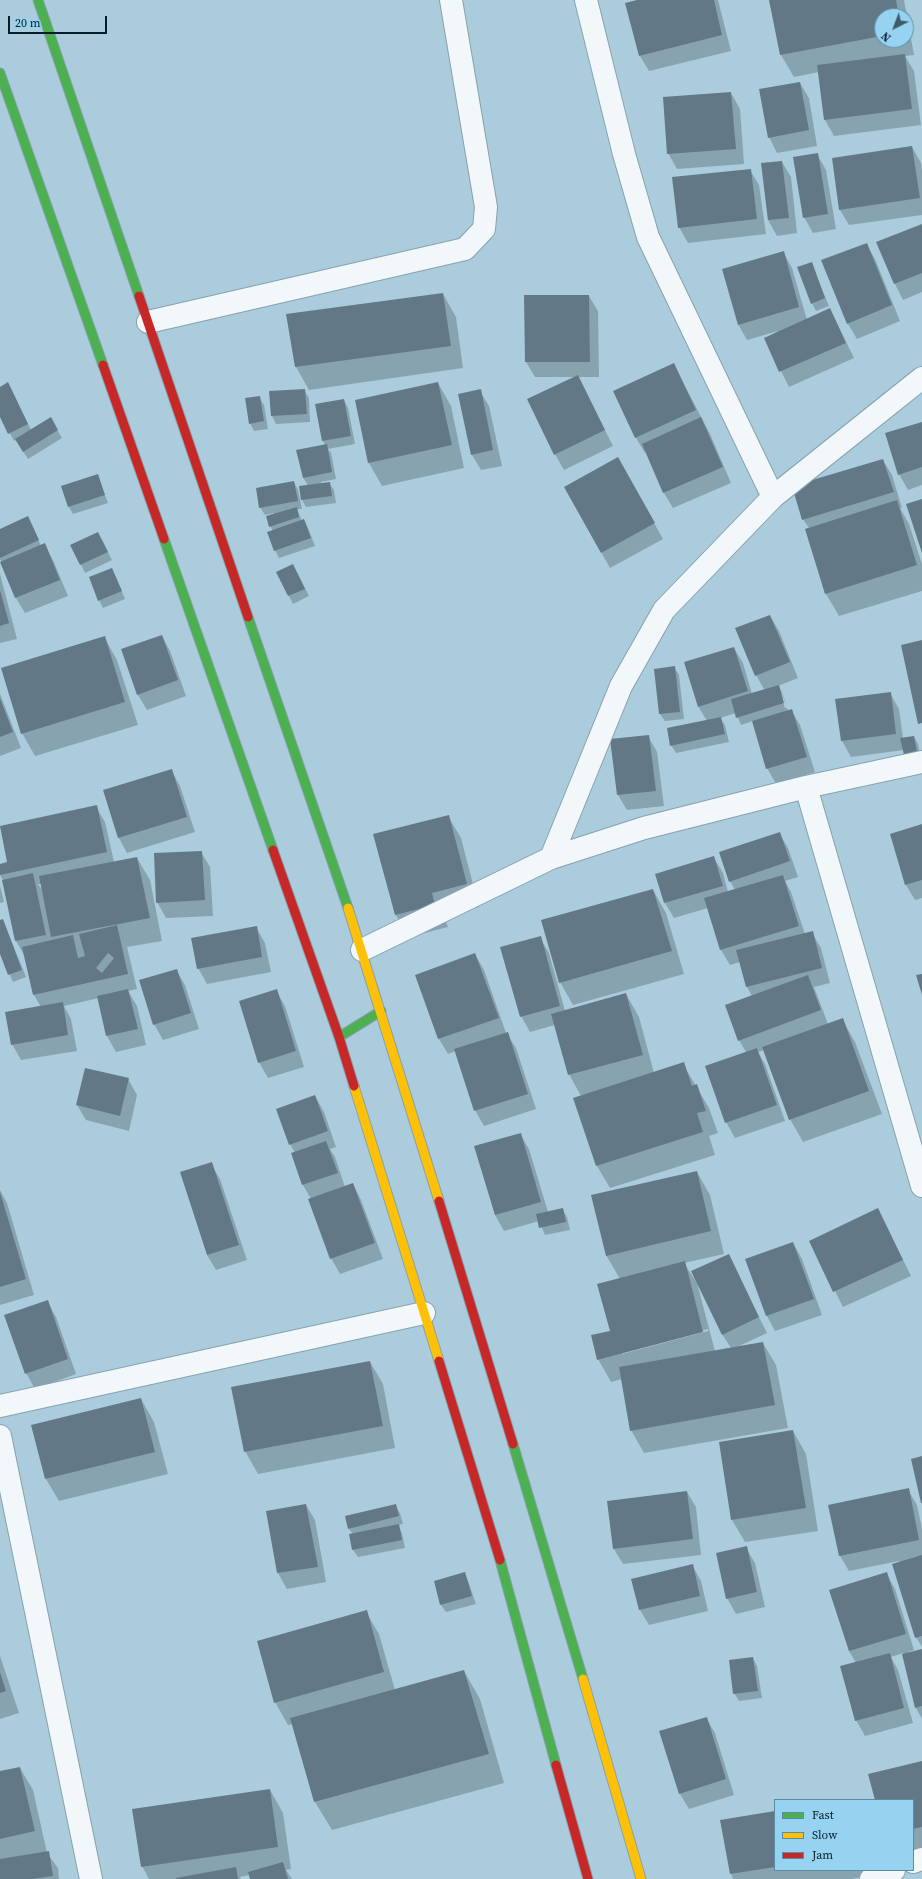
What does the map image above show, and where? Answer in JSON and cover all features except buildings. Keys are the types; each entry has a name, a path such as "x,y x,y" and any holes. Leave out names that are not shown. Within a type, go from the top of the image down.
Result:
{"main road":[{"path":"38,0 362,950 555,1582 641,1879"},
{"path":"0,73 339,1037 492,1532 588,1879"},
{"path":"339,1037 381,1011"}],"street":[{"path":"148,322 465,249 484,229 486,207 451,0"},
{"path":"586,0 624,154 648,237 773,496"},
{"path":"551,858 621,686 664,610 773,496 922,378"},
{"path":"362,950 551,858 644,828 806,788 922,762"},
{"path":"806,788 922,1186"},
{"path":"0,1406 424,1313"},
{"path":"0,1436 91,1879"},
{"path":"871,1879 891,1871"}],"traffic: fast":[{"path":"38,0 139,296"},
{"path":"0,73 103,365"},
{"path":"164,539 273,850"},
{"path":"248,617 348,908"},
{"path":"339,1037 381,1011"},
{"path":"513,1444 583,1679"},
{"path":"500,1560 556,1765"}],"traffic: slow":[{"path":"348,908 439,1201"},
{"path":"354,1086 439,1361"},
{"path":"583,1679 641,1879"}],"traffic: jam":[{"path":"139,296 248,617"},
{"path":"103,365 164,539"},
{"path":"273,850 339,1037 354,1086"},
{"path":"439,1201 513,1444"},
{"path":"439,1361 500,1560"},
{"path":"556,1765 588,1879"}]}
